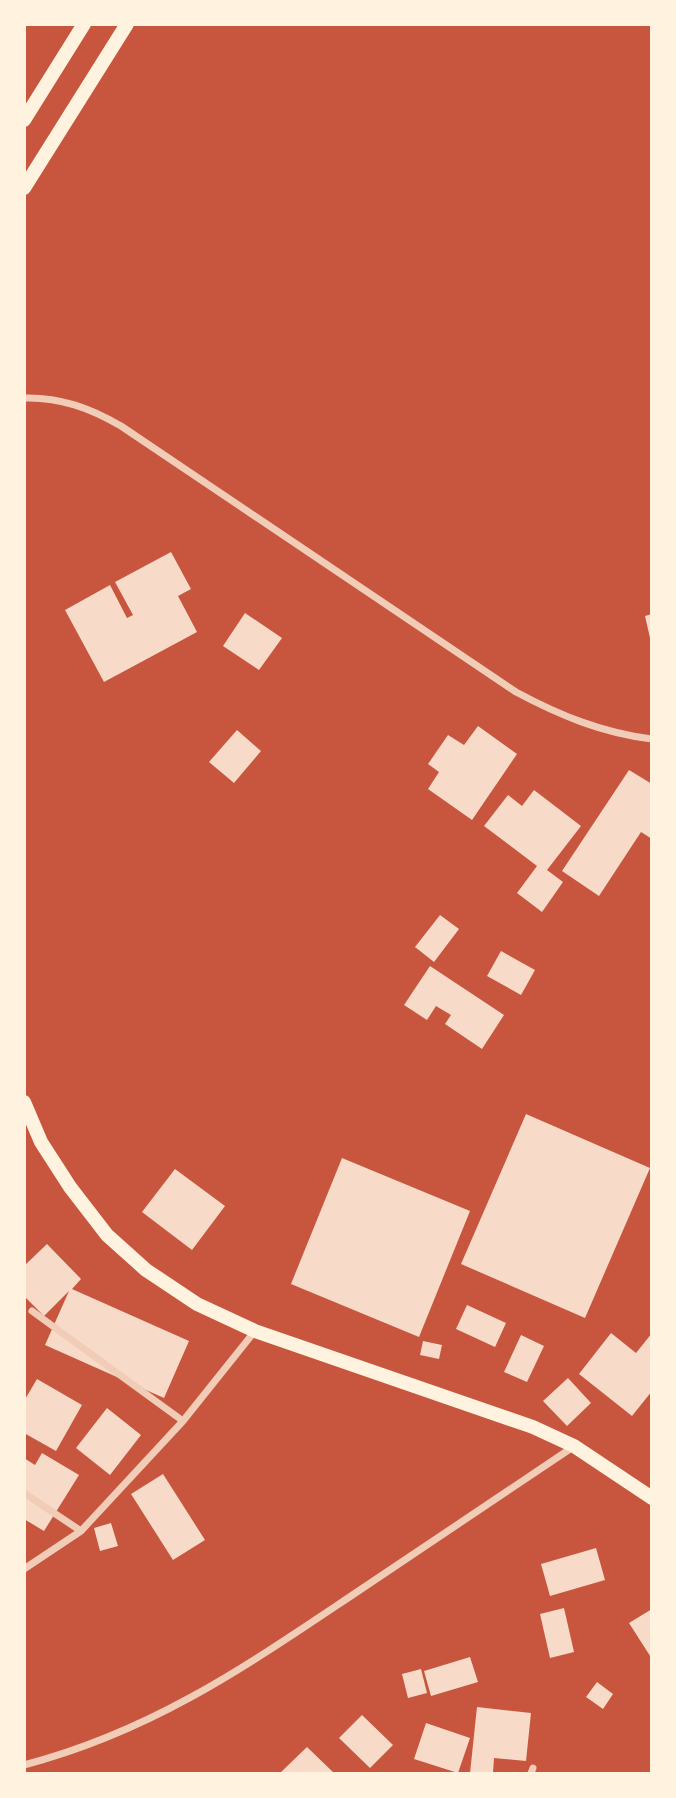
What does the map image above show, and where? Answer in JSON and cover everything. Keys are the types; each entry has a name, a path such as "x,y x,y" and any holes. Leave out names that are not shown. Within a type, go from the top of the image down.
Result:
{"main road":[{"path":"24,120 84,24"},
{"path":"24,188 127,24"},
{"path":"24,1102 41,1142 70,1187 107,1234 146,1270 187,1297 255,1331 533,1427 574,1446 652,1497"}],"street":[{"path":"24,398 53,399 77,405 110,420 516,692 554,712 595,727 652,739"},
{"path":"32,1311 183,1421"},
{"path":"24,1569 81,1531 183,1421 255,1331"},
{"path":"24,1765 84,1748 129,1730 214,1686 574,1446"},
{"path":"24,1493 81,1531"}],"building":[{"path":"171,552 191,589 178,596 197,632 104,682 65,610 110,585 127,618 133,615 115,582"},
{"path":"245,613 282,638 259,670 223,646"},
{"path":"652,614 652,637 650,638 645,616"},
{"path":"478,726 517,754 472,820 428,789 439,772 428,764 448,735 464,745"},
{"path":"237,730 261,751 234,783 209,762"},
{"path":"629,770 652,784 652,839 641,832 599,896 562,871"},
{"path":"534,790 581,826 547,870 563,882 542,912 517,893 537,866 484,826 508,795 522,806"},
{"path":"440,915 459,929 434,962 415,947"},
{"path":"501,951 535,970 521,995 487,976"},
{"path":"430,966 504,1015 482,1049 445,1024 451,1015 436,1006 427,1020 404,1005"},
{"path":"526,1114 650,1168 585,1318 461,1264"},
{"path":"342,1158 470,1211 419,1337 291,1284"},
{"path":"175,1169 225,1206 192,1250 142,1212"},
{"path":"47,1244 81,1279 72,1289 189,1341 164,1398 45,1345 69,1291 44,1316 24,1296 24,1266"},
{"path":"467,1305 506,1323 495,1347 456,1329"},
{"path":"611,1333 636,1353 652,1333 652,1391 632,1416 579,1374"},
{"path":"521,1335 544,1346 527,1382 504,1372"},
{"path":"423,1341 442,1345 439,1359 420,1355"},
{"path":"568,1378 591,1403 567,1426 543,1401"},
{"path":"37,1379 82,1405 56,1451 24,1433 24,1401"},
{"path":"107,1408 141,1435 110,1475 76,1448"},
{"path":"42,1453 79,1475 44,1531 24,1519 24,1458 35,1465"},
{"path":"163,1474 205,1540 173,1560 131,1494"},
{"path":"111,1523 118,1546 100,1551 94,1528"},
{"path":"596,1548 605,1580 550,1596 541,1564"},
{"path":"564,1608 574,1652 550,1658 540,1614"},
{"path":"652,1609 652,1659 629,1623"},
{"path":"470,1657 478,1682 431,1696 424,1671"},
{"path":"421,1669 427,1693 408,1698 402,1674"},
{"path":"597,1682 613,1694 603,1709 586,1697"},
{"path":"477,1707 531,1713 526,1761 494,1758 493,1773 470,1773"},
{"path":"362,1715 393,1745 370,1768 339,1738"},
{"path":"426,1723 470,1738 458,1773 414,1759"},
{"path":"307,1747 334,1773 280,1773"}]}
